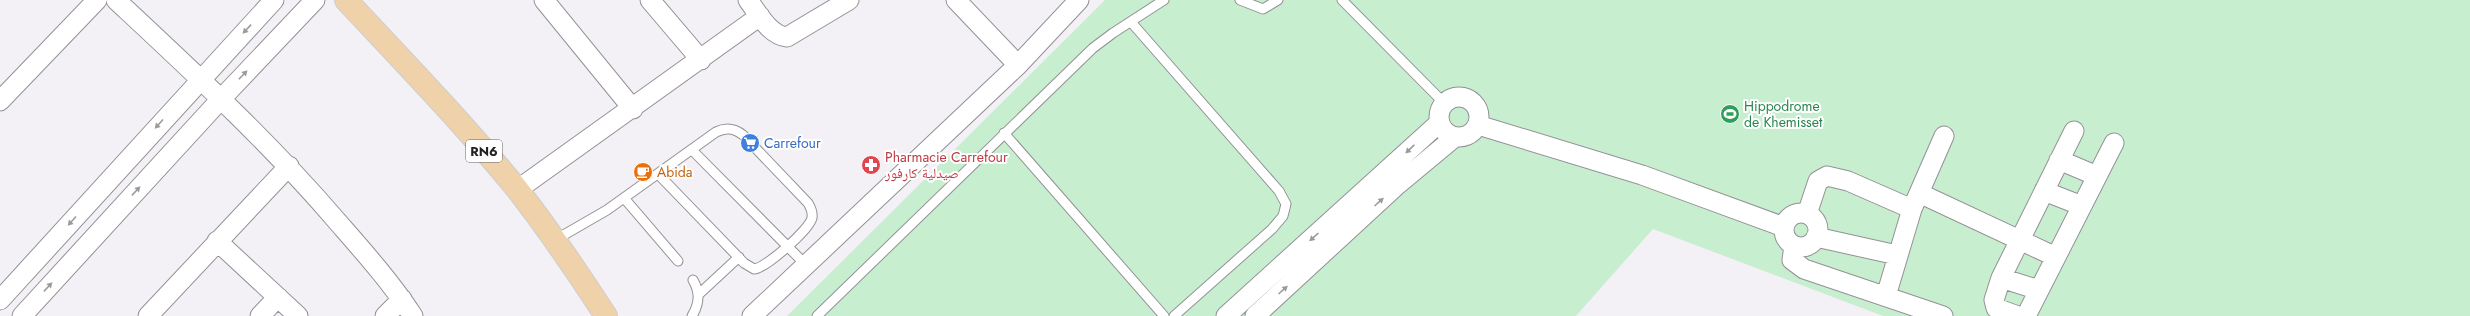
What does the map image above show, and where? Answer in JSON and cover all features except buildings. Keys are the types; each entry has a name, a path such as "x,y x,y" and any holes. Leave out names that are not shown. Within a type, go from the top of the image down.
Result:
{"main road":[{"name":"RN6","path":"346,0 426,84 517,190 555,240 606,316"}],"street":[{"path":"0,101 97,0"},
{"path":"116,0 201,79 290,166 386,277 413,316"},
{"path":"0,300 274,0"},
{"path":"22,316 221,99 315,0"},
{"path":"544,0 633,109"},
{"path":"650,0 701,60"},
{"path":"748,0 773,32 787,37 849,0"},
{"path":"956,0 1018,64"},
{"path":"752,316 1018,64 1079,0"},
{"path":"517,190 633,109 760,16"},
{"path":"1255,316 1396,186 1454,137 1468,135 1478,125 1478,108 1470,100 1460,96 1444,103 1439,112 1439,123 1448,134 1454,137"},
{"path":"1226,316 1439,123"},
{"path":"1478,125 1642,175 1784,227"},
{"path":"2018,316 1994,306 2001,278 2074,131"},
{"path":"1886,296 1897,255 1915,201 1944,136"},
{"path":"2026,316 2114,143"},
{"path":"2059,160 2097,176"},
{"path":"148,316 217,241 290,166"},
{"path":"1807,214 1818,181 1827,176 1915,201 2020,240 2056,257"},
{"path":"2044,191 2082,206"},
{"path":"1795,214 1807,214 1817,226 1816,237 1807,246 1794,246 1786,238 1784,227 1790,217 1795,214"},
{"path":"1816,237 1897,255"},
{"path":"217,241 298,316"},
{"path":"1794,246 1792,260 1797,265 1943,316"},
{"path":"2001,278 2039,290"},
{"path":"260,316 278,297"},
{"path":"385,316 402,299"}],"lane":[{"path":"817,316 1093,48 1164,0"},
{"path":"1240,0 1256,8 1263,8 1278,0"},
{"path":"1342,0 1444,103"},
{"path":"1131,22 1279,191 1286,204 1282,216 1272,229 1174,316"},
{"path":"555,240 624,198 721,129 733,129 743,135 811,208 810,223 787,246 760,268 748,267 658,174"},
{"path":"1004,134 1164,316"},
{"path":"692,150 806,265"},
{"path":"624,198 678,261"},
{"path":"698,295 739,257"},
{"path":"692,316 696,309 698,295 693,280"}],"green space":[{"name":"Hippodrome de Khemisset","path":"1105,0 2470,0 2470,316 1883,316 1653,229 1576,316 787,316"}],"place":[{"name":"Hippodrome de Khemisset","path":"1730,114"},
{"name":"Carrefour","path":"750,143"},
{"name":"Pharmacie Carrefour صيدلية كارفور","path":"871,165"},
{"name":"Abida","path":"643,172"}]}
